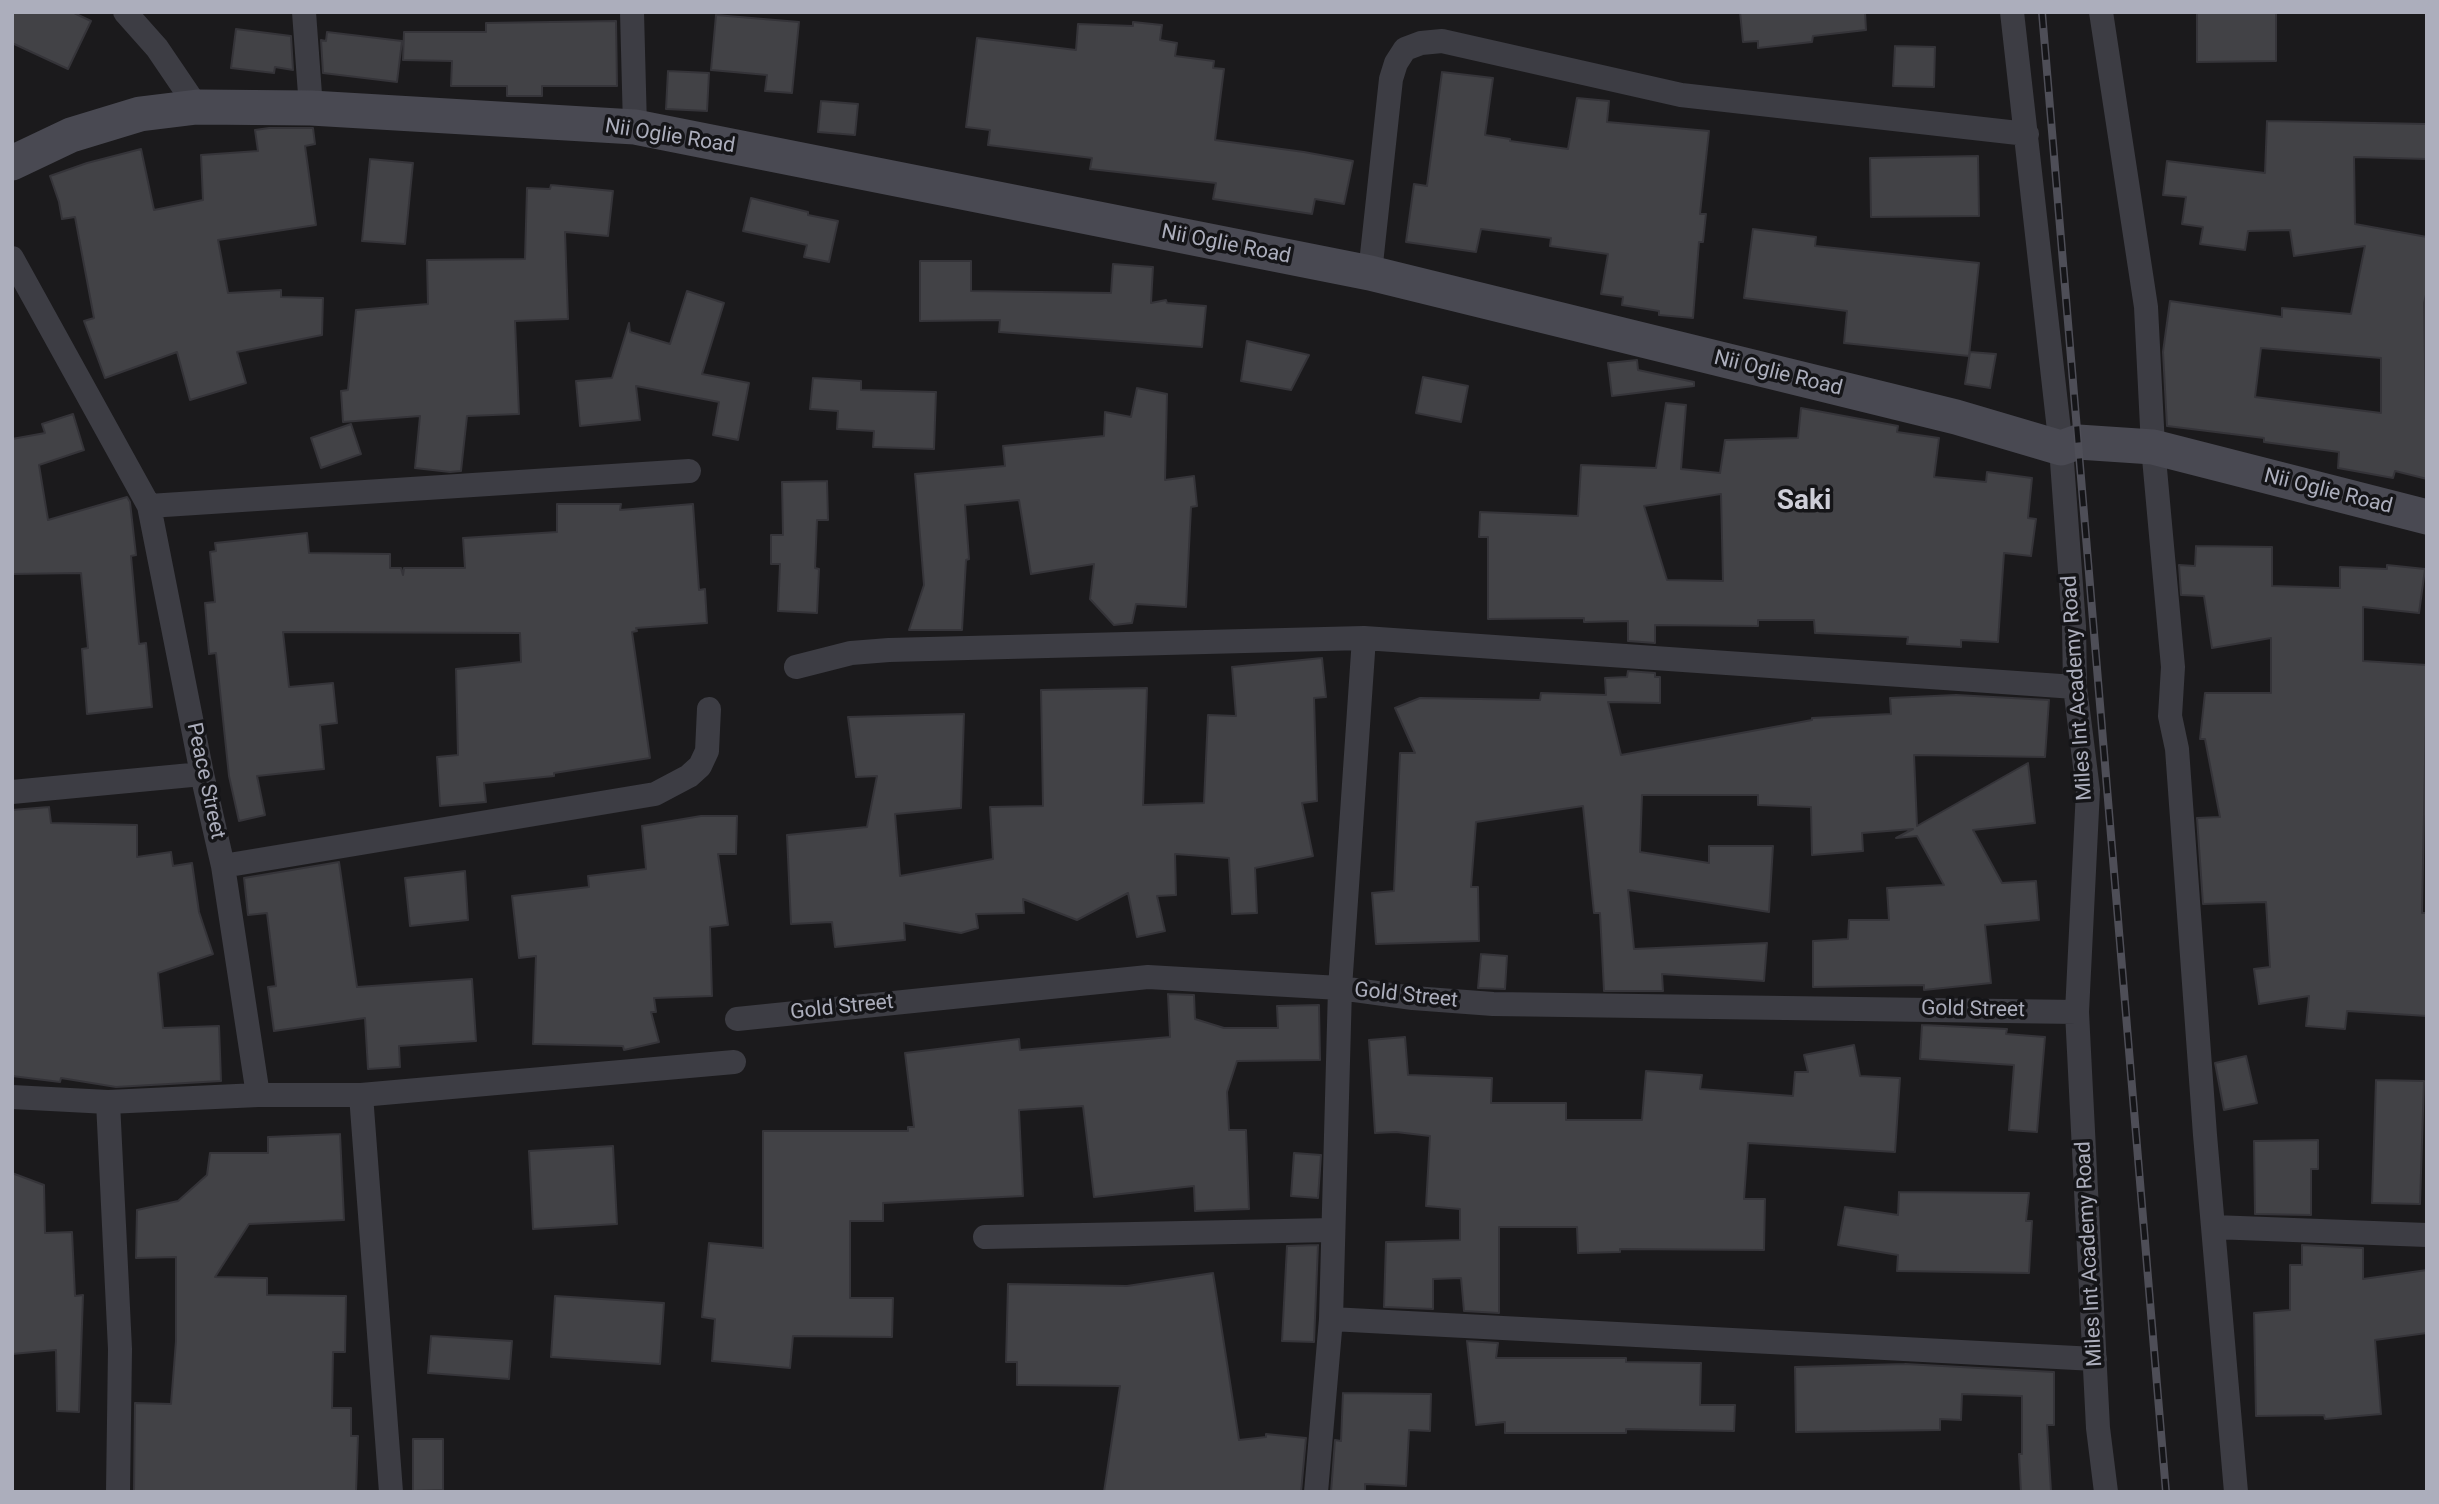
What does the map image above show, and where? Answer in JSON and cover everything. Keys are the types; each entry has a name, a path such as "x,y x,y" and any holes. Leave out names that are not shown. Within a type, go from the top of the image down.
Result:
{"street":[{"path":"125,12 157,48 197,107"},
{"path":"304,12 311,108"},
{"path":"632,12 635,127"},
{"name":"Miles Int Academy Road","path":"2012,12 2061,448 2074,626 2075,687 2088,790 2077,1012 2098,1428 2106,1492"},
{"path":"2101,12 2146,307 2153,447 2173,667 2170,716 2177,749 2236,1492"},
{"path":"1370,274 1391,79 1396,63 1405,49 1421,43 1442,41 1681,95 2027,134"},
{"name":"Nii Oglie Road","path":"12,163 71,135 140,114 197,107 311,108 635,127 1370,274 1955,417 2061,448 2078,442 2153,447 2427,517"},
{"name":"Peace Street","path":"12,258 149,506 223,866 258,1095"},
{"path":"149,506 689,471"},
{"path":"1316,1492 1331,1319 1340,988 1364,638"},
{"path":"796,667 851,653 889,650 1364,638 2075,687"},
{"path":"223,866 655,794 690,776 700,766 707,751 709,709"},
{"path":"12,792 202,774"},
{"name":"Gold Street","path":"737,1019 1148,976 1340,988 1413,998 1493,1004 2077,1012"},
{"path":"12,1097 108,1102 258,1095 361,1095 734,1062"},
{"path":"361,1095 391,1492"},
{"path":"108,1102 120,1349 118,1492"},
{"path":"2213,1227 2427,1235"},
{"path":"985,1237 1334,1230"},
{"path":"1331,1319 2095,1359"}],"building":[{"path":"12,12 72,12 91,21 68,69 12,43"},
{"path":"1740,12 1865,12 1866,30 1813,36 1812,42 1758,48 1758,41 1743,42"},
{"path":"2197,12 2276,12 2276,61 2197,62"},
{"path":"716,15 799,22 792,93 765,91 767,75 711,70"},
{"path":"616,21 617,86 542,86 542,96 507,96 507,86 451,86 452,61 403,60 404,32 486,32 486,23"},
{"path":"1133,22 1162,25 1160,40 1177,43 1175,56 1214,61 1213,68 1224,69 1215,140 1353,161 1344,204 1315,199 1312,214 1213,199 1216,183 1090,169 1092,158 988,145 990,130 966,127 977,38 1076,50 1078,24 1133,26"},
{"path":"236,29 291,36 293,70 275,67 274,73 231,68"},
{"path":"327,32 402,41 397,82 323,73 321,40 326,41"},
{"path":"1895,46 1935,47 1934,87 1893,86"},
{"path":"668,71 709,73 707,111 666,109"},
{"path":"1442,72 1493,78 1485,135 1510,141 1568,149 1577,98 1609,101 1607,122 1709,131 1700,214 1706,214 1703,242 1699,242 1693,318 1659,315 1659,311 1622,305 1623,297 1601,294 1608,254 1550,246 1551,238 1481,229 1476,252 1406,242 1414,184 1427,186"},
{"path":"821,101 858,104 855,135 818,132"},
{"path":"2267,121 2427,124 2427,159 2354,157 2355,224 2427,237 2427,291 2424,303 2427,479 2395,471 2393,478 2338,468 2339,452 2264,442 2264,438 2167,426 2163,352 2170,301 2282,317 2282,308 2351,314 2365,246 2294,256 2290,230 2248,231 2245,250 2200,244 2203,227 2182,224 2186,197 2163,195 2167,161 2265,173","holes":["2261,348 2381,358 2381,413 2255,397"]},
{"path":"313,128 315,144 305,146 316,225 218,240 228,293 281,290 281,297 323,298 322,335 237,352 246,383 190,400 177,352 105,378 84,321 94,318 75,217 62,219 50,176 141,149 154,210 203,200 201,155 258,151 255,130"},
{"path":"1978,156 1979,216 1871,217 1870,158"},
{"path":"370,159 413,163 405,244 362,241"},
{"path":"551,185 613,191 608,236 565,232 568,319 515,321 519,414 467,416 461,471 450,472 415,468 420,416 343,422 341,391 348,390 356,310 428,304 427,260 525,259 527,188 550,189"},
{"path":"751,198 838,221 829,262 804,257 807,245 743,231"},
{"path":"1753,229 1816,237 1815,246 1979,263 1969,356 1844,343 1847,311 1744,298"},
{"path":"920,261 971,261 971,291 1111,293 1113,264 1153,267 1151,303 1166,300 1167,303 1206,306 1202,347 999,332 1000,320 920,321"},
{"path":"687,291 724,303 702,374 749,383 738,440 713,435 719,402 636,386 640,420 580,426 576,381 612,378 629,323 630,332 670,344"},
{"path":"1247,341 1309,355 1291,390 1241,381"},
{"path":"1970,352 1996,354 1990,388 1965,384"},
{"path":"1637,360 1638,370 1694,382 1694,386 1612,396 1608,363"},
{"path":"1423,377 1468,386 1461,422 1416,413"},
{"path":"813,378 861,381 861,390 936,392 934,449 873,447 874,431 837,429 838,411 810,409"},
{"path":"1137,388 1167,394 1165,480 1194,476 1197,506 1191,507 1186,607 1136,604 1132,623 1114,625 1090,599 1094,564 1031,574 1019,500 965,505 969,559 966,560 962,630 909,630 924,585 915,474 1005,466 1003,446 1104,436 1105,412 1131,417"},
{"path":"1666,403 1686,405 1681,469 1720,473 1725,440 1798,438 1801,408 1898,426 1897,432 1939,438 1934,477 1986,482 1987,472 2032,478 2028,518 2036,519 2031,556 2004,553 1998,642 1961,640 1961,647 1907,644 1908,637 1815,633 1814,620 1758,620 1758,626 1655,625 1655,643 1628,641 1628,621 1584,622 1584,618 1488,619 1488,537 1479,537 1480,512 1578,516 1581,465 1656,468","holes":["1721,494 1723,581 1667,580 1644,506"]},
{"path":"73,414 84,450 39,465 48,520 127,497 130,502 136,555 131,556 139,644 146,643 152,707 87,714 82,649 88,648 81,573 12,574 12,439 45,433 42,424"},
{"path":"351,424 361,454 321,468 311,438"},
{"path":"827,481 828,520 817,520 817,613 778,611 780,564 771,564 771,535 783,535 782,482"},
{"path":"557,504 621,504 620,510 693,504 699,590 705,589 707,623 636,628 637,631 632,632 650,758 554,773 554,776 484,783 486,802 440,806 437,757 458,755 456,669 521,662 520,633 283,632 289,687 333,683 337,723 320,725 324,769 257,776 265,815 239,821 229,776 216,653 209,654 205,603 215,602 210,552 216,551 215,543 307,533 309,553 390,554 390,568 401,568 403,575 404,568 465,568 463,538 557,532"},
{"path":"2196,546 2272,547 2272,586 2340,588 2340,567 2387,569 2387,565 2425,569 2419,613 2363,607 2363,661 2427,665 2422,913 2427,913 2427,1016 2347,1011 2345,1029 2306,1026 2309,996 2259,1004 2254,969 2270,967 2266,902 2203,904 2197,818 2220,817 2205,739 2200,739 2205,693 2271,693 2271,638 2212,648 2204,596 2181,595 2179,565 2195,566"},
{"path":"1322,658 1326,697 1314,698 1317,801 1302,803 1313,856 1255,868 1257,913 1232,914 1229,858 1175,854 1176,895 1157,896 1165,931 1137,937 1128,893 1077,920 1023,899 1024,913 976,914 978,928 961,933 904,923 905,940 835,947 832,922 791,924 787,835 867,827 877,776 856,777 848,717 964,714 961,808 895,814 900,876 993,859 990,807 1043,806 1041,690 1147,688 1143,805 1204,803 1208,715 1236,716 1232,667"},
{"path":"1628,671 1655,673 1655,677 1660,677 1660,703 1608,702 1621,755 1812,718 1891,714 1890,698 1956,695 2049,700 2045,757 1914,755 1917,826 2028,763 2035,823 1973,830 2002,883 2036,881 2039,920 1985,925 1991,983 1924,990 1924,985 1813,987 1813,941 1848,939 1849,920 1889,920 1887,888 1944,885 1917,836 1896,838 1913,829 1862,833 1863,851 1812,855 1811,807 1758,805 1758,795 1642,795 1640,852 1709,863 1709,846 1773,846 1769,912 1628,890 1634,949 1767,943 1764,981 1662,974 1663,991 1604,991 1600,913 1594,913 1583,806 1476,822 1471,887 1478,887 1479,941 1376,944 1372,893 1394,891 1400,753 1415,753 1395,708 1420,698 1540,700 1541,693 1606,695 1605,678 1627,677"},
{"path":"49,807 51,823 137,825 137,857 171,852 173,866 192,863 199,912 213,954 158,973 163,1028 219,1026 221,1081 116,1087 61,1078 60,1082 12,1076 12,810"},
{"path":"701,816 737,816 736,854 718,854 728,925 710,927 712,996 654,998 656,1012 651,1012 659,1042 624,1050 623,1046 533,1044 536,956 519,958 512,896 589,887 588,876 646,869 642,826"},
{"path":"339,862 357,987 472,979 476,1041 399,1046 400,1067 368,1069 365,1018 274,1031 268,987 276,986 267,913 248,915 244,878"},
{"path":"465,871 468,920 410,926 405,878"},
{"path":"1481,954 1507,956 1505,989 1478,988"},
{"path":"1168,994 1194,995 1195,1019 1224,1028 1278,1028 1277,1006 1319,1005 1320,1060 1237,1061 1227,1092 1229,1130 1246,1130 1249,1209 1195,1211 1194,1186 1094,1197 1083,1106 1019,1110 1023,1196 883,1203 883,1221 850,1221 850,1298 893,1298 892,1337 793,1336 790,1368 712,1361 715,1319 702,1317 709,1243 763,1248 763,1131 908,1131 908,1127 914,1127 905,1053 1019,1039 1020,1050 1170,1037"},
{"path":"1922,1025 2007,1029 2006,1034 2045,1037 2037,1132 2009,1130 2014,1065 1920,1059"},
{"path":"1405,1037 1408,1075 1492,1078 1491,1103 1566,1103 1566,1120 1642,1120 1646,1071 1702,1075 1700,1089 1793,1096 1795,1072 1808,1072 1804,1055 1854,1045 1860,1076 1900,1078 1895,1152 1748,1143 1744,1199 1765,1199 1764,1250 1620,1249 1620,1252 1578,1253 1577,1227 1499,1227 1499,1313 1464,1311 1461,1278 1433,1279 1433,1309 1384,1307 1386,1242 1460,1240 1460,1209 1426,1206 1430,1136 1396,1132 1375,1133 1369,1040"},
{"path":"2246,1056 2257,1103 2224,1110 2215,1063"},
{"path":"2376,1080 2424,1081 2420,1204 2372,1203"},
{"path":"340,1134 344,1220 249,1224 215,1277 267,1278 267,1295 346,1296 345,1352 333,1352 332,1408 351,1408 351,1436 358,1436 356,1492 134,1492 135,1403 171,1404 176,1341 176,1257 136,1258 137,1210 178,1201 207,1175 210,1153 268,1153 268,1137"},
{"path":"2318,1140 2318,1169 2311,1169 2311,1215 2255,1214 2254,1141"},
{"path":"613,1146 617,1224 533,1229 529,1151"},
{"path":"1294,1153 1321,1155 1318,1198 1291,1196"},
{"path":"12,1173 44,1185 45,1233 72,1232 75,1296 83,1295 79,1412 57,1411 56,1350 12,1354"},
{"path":"1899,1192 2029,1193 2026,1221 2032,1221 2029,1273 1897,1271 1898,1255 1838,1245 1845,1207 1898,1215"},
{"path":"1318,1245 1314,1342 1282,1341 1287,1246"},
{"path":"2302,1245 2363,1248 2363,1279 2427,1270 2427,1333 2375,1340 2381,1414 2325,1419 2324,1415 2256,1416 2254,1313 2290,1310 2290,1265 2302,1265"},
{"path":"1213,1273 1239,1440 1266,1437 1266,1434 1306,1438 1301,1492 1104,1492 1120,1386 1017,1385 1017,1362 1006,1362 1008,1284 1127,1286"},
{"path":"555,1296 664,1303 660,1364 551,1357"},
{"path":"431,1336 512,1341 509,1379 428,1373"},
{"path":"1467,1341 1498,1343 1496,1358 1626,1358 1626,1362 1701,1363 1700,1405 1735,1405 1734,1431 1626,1429 1626,1433 1505,1433 1505,1422 1476,1425"},
{"path":"1905,1364 2054,1372 2054,1425 2047,1425 2051,1492 2021,1492 2019,1454 2022,1454 2022,1396 1962,1394 1961,1420 1940,1419 1940,1430 1796,1432 1795,1367"},
{"path":"1343,1393 1431,1394 1430,1431 1409,1430 1406,1486 1365,1484 1365,1492 1331,1492 1335,1440 1341,1441"},
{"path":"413,1439 443,1439 443,1490 413,1491"}],"railway":[{"path":"2042,12 2166,1492"}],"district":[{"name":"Saki","path":"1804,502"}]}
